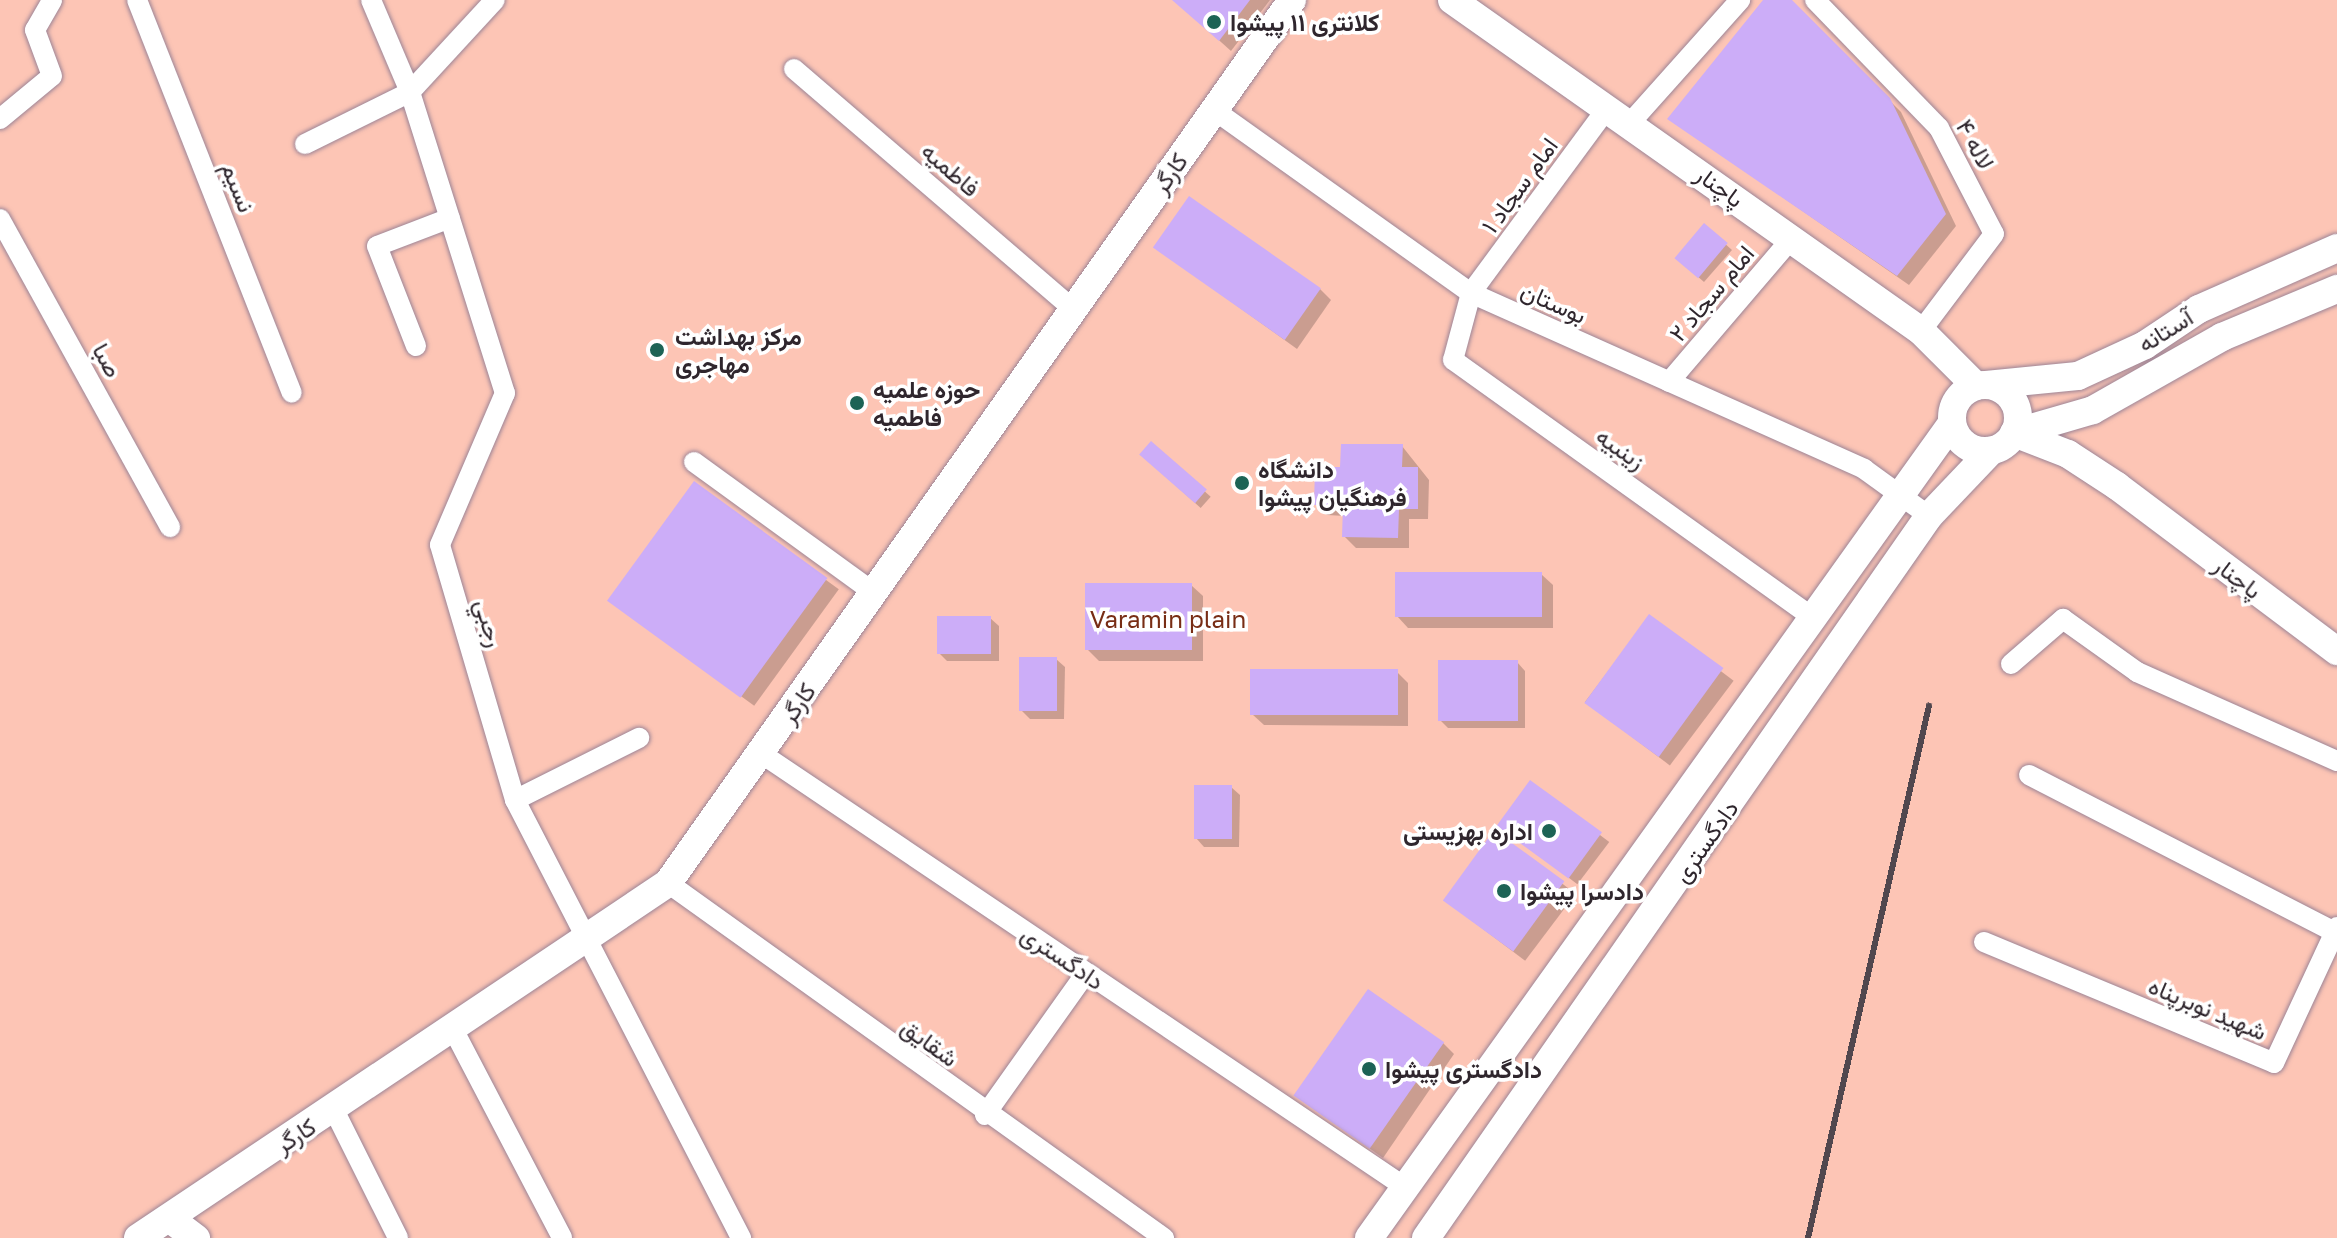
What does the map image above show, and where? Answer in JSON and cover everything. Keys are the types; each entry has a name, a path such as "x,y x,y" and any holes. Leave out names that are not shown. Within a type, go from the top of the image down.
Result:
{"main road":[{"name":"کارگر","path":"138,1238 586,945 668,883 1292,0"},
{"name":"پاچنار","path":"1452,0 1620,115 1921,331 1981,386"},
{"name":"آستانه","path":"1981,386 2078,376 2145,345 2199,309 2337,248"},
{"name":"آستانه","path":"2014,433 2093,410 2222,337 2337,289"},
{"path":"1981,386 2016,406 2014,433 1991,451 1961,442 1952,423 1960,396 1981,386"},
{"name":"دادگستری","path":"1369,1238 1815,619 1952,423"},
{"name":"پاچنار","path":"2014,433 2068,454 2117,486 2337,651"},
{"name":"دادگستری","path":"1426,1238 1929,516 1991,451"},
{"path":"169,1218 196,1238"}],"street":[{"path":"0,119 52,76 35,30 52,0"},
{"name":"نسيم","path":"137,0 292,393"},
{"name":"رجبي","path":"371,0 410,92 505,393 440,545 515,800 586,945 741,1238"},
{"path":"305,144 410,92 495,0"},
{"name":"امام سجاد ۱","path":"1471,293 1620,115 1740,0"},
{"name":"لاله ۴","path":"1815,0 1939,128 1994,234 1921,331"},
{"name":"فاطميه","path":"794,69 1073,309"},
{"name":"بوستان","path":"1214,110 1471,293 1864,469 1929,516"},
{"path":"416,346 377,246 450,218"},
{"name":"صبا","path":"0,219 170,527"},
{"name":"امام سجاد ۲","path":"1669,382 1792,238"},
{"name":"زينبيه","path":"1471,293 1453,360 1815,619"},
{"path":"694,462 874,593"},
{"path":"2011,664 2063,619 2137,672 2337,761"},
{"path":"515,800 639,738"},
{"name":"دادگستری","path":"762,754 1405,1187"},
{"path":"2029,775 2336,930"},
{"name":"شقايق","path":"668,883 985,1115 1164,1238"},
{"name":"شهید نوبرپناه","path":"1984,942 2274,1063 2336,930"},
{"path":"985,1115 1086,973"},
{"path":"454,1031 562,1238"},
{"path":"334,1110 398,1238"}],"green space":[{"name":"Varamin plain","path":"0,0 2337,0 2337,1238 0,1238"}],"building":[{"name":"کلانتری ۱۱ پیشوا","path":"1172,0 1250,0 1219,41"},
{"path":"1763,0 1792,0 1890,98 1946,214 1897,276 1667,119"},
{"path":"1189,196 1321,288 1285,340 1153,248"},
{"path":"1704,223 1728,243 1698,278 1674,258"},
{"path":"1151,441 1207,490 1195,503 1139,455"},
{"path":"1341,444 1403,444 1402,467 1418,467 1418,509 1399,509 1398,538 1342,537 1343,505 1314,505 1315,467 1340,467"},
{"path":"694,481 827,578 740,698 607,601"},
{"path":"1395,572 1542,572 1542,617 1395,617"},
{"path":"1085,583 1192,583 1192,650 1085,650"},
{"path":"1649,614 1723,668 1659,757 1584,703"},
{"path":"937,616 991,616 991,654 937,654"},
{"path":"1019,657 1057,657 1057,711 1019,711"},
{"path":"1438,660 1518,660 1518,721 1438,721"},
{"path":"1250,669 1398,669 1398,715 1250,715"},
{"path":"1530,780 1602,832 1568,878 1496,826"},
{"path":"1194,785 1232,785 1232,839 1194,839"},
{"name":"دادسرا پیشوا","path":"1494,830 1564,881 1513,952 1443,900"},
{"name":"دادگستری پیشوا","path":"1368,989 1444,1042 1370,1149 1293,1095"}],"railway":[{"path":"1808,1238 1929,706"}],"place":[{"name":"کلانتری ۱۱ پیشوا","path":"1214,22"},
{"name":"مرکز بهداشت مهاجری","path":"657,350"},
{"name":"حوزه علمیه فاطمیه","path":"857,403"},
{"name":"دانشگاه فرهنگیان پیشوا","path":"1242,483"},
{"name":"اداره بهزیستی","path":"1549,831"},
{"name":"دادسرا پیشوا","path":"1504,891"},
{"name":"دادگستری پیشوا","path":"1369,1069"}]}
